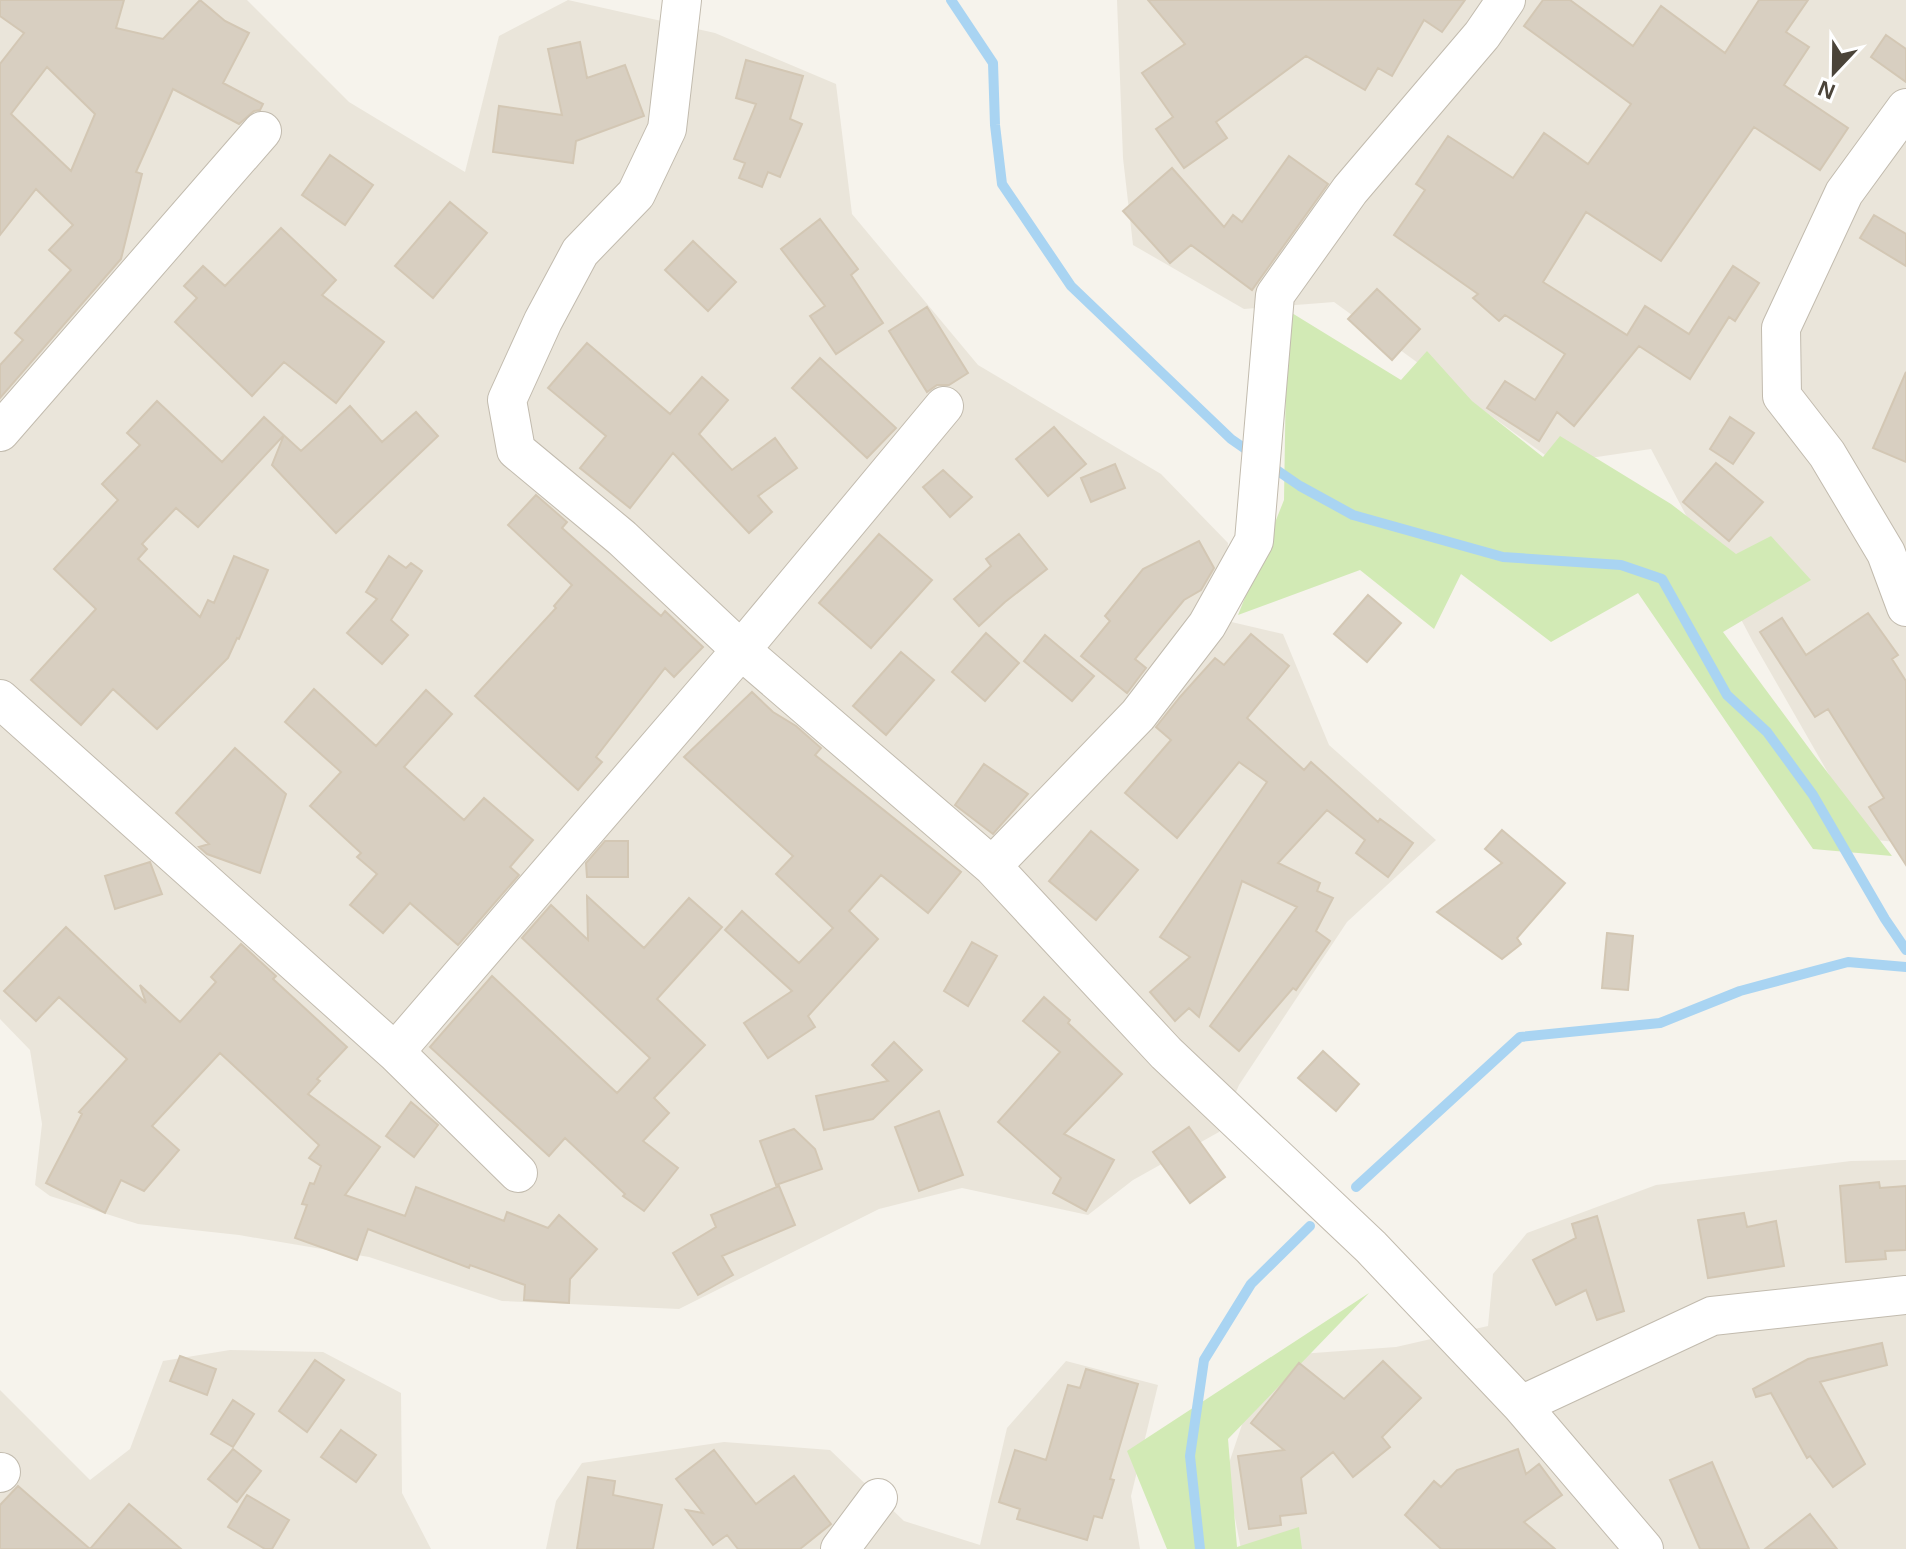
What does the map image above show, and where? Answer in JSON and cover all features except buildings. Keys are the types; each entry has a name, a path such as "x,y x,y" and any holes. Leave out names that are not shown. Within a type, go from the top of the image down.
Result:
{"street":[{"path":"682,0 667,129 636,194 580,252 543,321 507,400 516,450 622,538 741,650 992,866 1166,1053 1371,1247 1521,1405 1644,1549"},
{"path":"992,866 1138,715 1207,625 1254,541 1275,295 1350,190 1482,35 1506,0"},
{"path":"1906,108 1844,193 1781,328 1782,396 1827,454 1886,553 1906,607"},
{"path":"0,432 262,131"},
{"path":"395,1052 741,650 944,406"},
{"path":"0,699 395,1052 518,1173"},
{"path":"1521,1405 1712,1316 1906,1295"},
{"path":"840,1549 878,1498"}],"shaded area":[{"path":"0,0 247,0 349,102 465,172 499,36 568,0 715,33 836,84 852,214 978,365 1161,474 1228,543 1223,620 1283,634 1329,745 1436,840 1347,922 1239,1085 1219,1132 1133,1180 1088,1215 962,1188 879,1209 679,1309 502,1301 369,1257 239,1235 138,1224 50,1196 35,1185 42,1124 30,1050 0,1019"},
{"path":"1117,0 1906,0 1906,843 1866,839 1753,642 1651,449 1556,463 1334,302 1244,309 1133,245 1123,158"},
{"path":"1906,1160 1906,1549 1241,1549 1226,1472 1251,1398 1300,1354 1396,1347 1488,1326 1493,1274 1527,1233 1656,1185 1851,1161"},
{"path":"230,1350 323,1352 401,1393 402,1493 431,1549 0,1549 0,1390 90,1480 130,1449 163,1361"},
{"path":"1066,1361 1158,1385 1131,1496 1140,1549 546,1549 556,1501 582,1463 724,1442 830,1450 904,1521 980,1545 1007,1428"}],"green space":[{"path":"1287,310 1401,380 1427,351 1472,401 1543,457 1560,436 1671,504 1736,554 1771,536 1811,580 1723,632 1892,856 1813,849 1638,593 1551,642 1461,574 1434,629 1360,570 1238,615 1284,500"},
{"path":"1369,1293 1228,1439 1237,1547 1299,1527 1302,1549 1167,1549 1127,1451"}],"waterway":[{"path":"951,0 993,63 995,125 1002,184 1071,286 1231,439 1254,455"},
{"path":"1268,464 1300,486 1353,515 1503,557 1621,565 1662,579 1727,695 1767,732 1813,795 1906,950"},
{"path":"1356,1187 1520,1037 1660,1023 1740,991 1848,962 1906,967"},
{"path":"1200,1549 1190,1456 1204,1360 1251,1284 1310,1226"}]}
